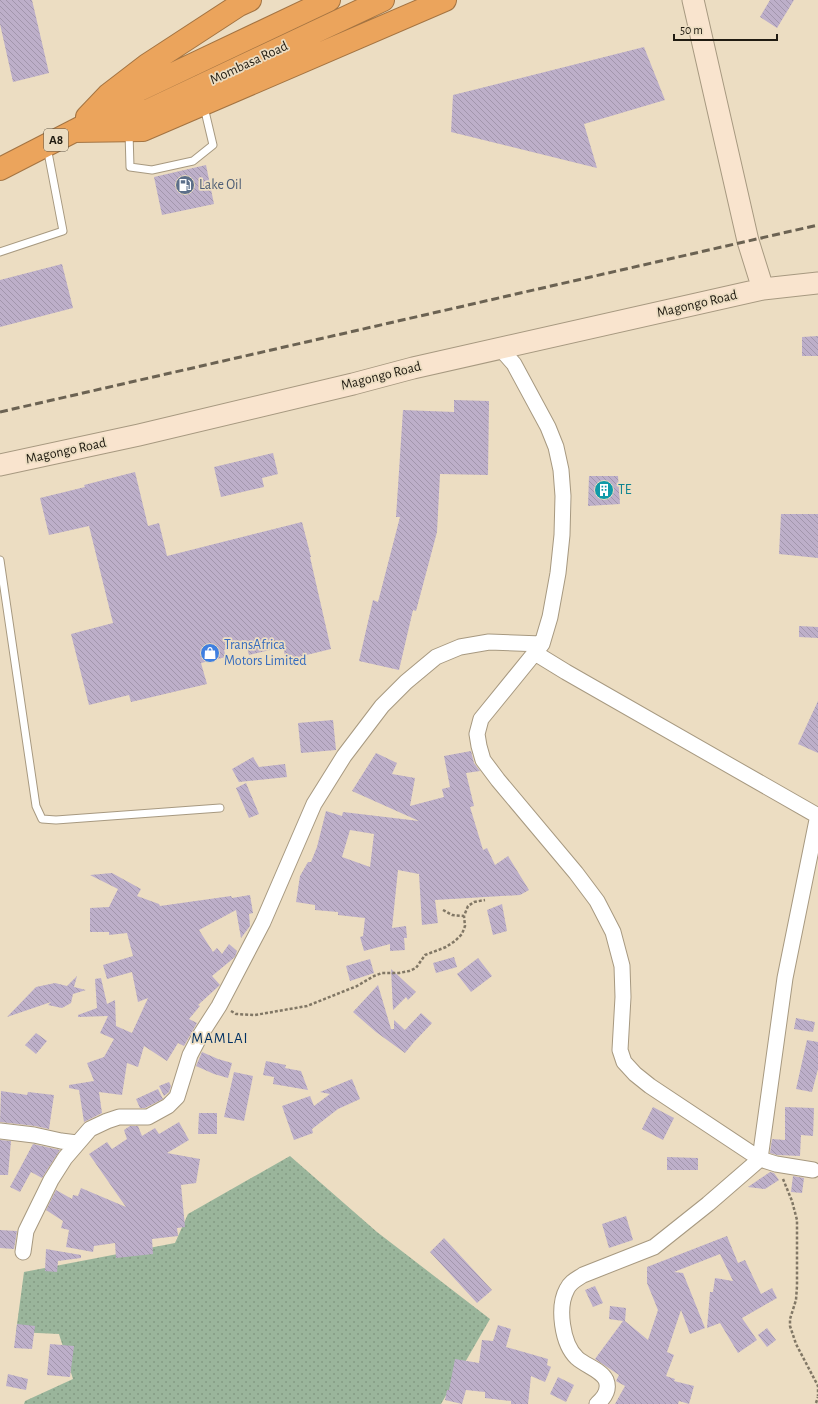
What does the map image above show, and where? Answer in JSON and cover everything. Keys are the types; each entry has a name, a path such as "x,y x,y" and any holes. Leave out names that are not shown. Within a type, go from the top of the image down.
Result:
{"highway":[{"path":"74,131 108,95 147,65 239,5 250,0"},
{"name":"Mombasa Road","path":"0,169 113,111 135,92 329,0"},
{"name":"Mombasa Road","path":"113,111 147,111 383,0"},
{"path":"74,131 143,130 445,0"}],"street":[{"path":"693,0 748,241 763,289"},
{"name":"Magongo Road","path":"0,465 154,431 353,384 413,368 763,289 818,282"},
{"path":"500,348 514,364 548,427 556,447 562,470 562,535 558,573 550,617 538,649 481,719 477,734 483,760 576,874 596,901 613,932 622,966 623,997 620,1050 624,1062 635,1074 650,1086 760,1159 776,1164 813,1170"},
{"path":"23,1252 26,1231 51,1180 65,1158 90,1129 119,1117 148,1117 168,1106 177,1097 190,1055 201,1034 219,1006 263,922 314,804 344,756 382,706 406,682 436,657 460,647 489,642 538,649 566,672 818,815 785,978 760,1159 708,1204 654,1247 583,1275 573,1281 567,1288 563,1302 562,1320 570,1349 576,1358 603,1376 608,1386 607,1392 597,1404"},
{"path":"0,1131 77,1143"}],"lane":[{"path":"129,130 130,167 152,170 193,160 213,146 204,104"},
{"path":"0,252 63,231 47,145"},
{"path":"0,560 36,806 42,819 56,820 220,808"}],"path":[{"path":"219,1006 236,1014 255,1015 307,1006 357,986 378,974 410,971 416,968 425,955 446,947 455,941 462,934 465,926 464,916 470,904 485,900"},
{"path":"443,910 452,915 464,916"},
{"path":"776,1164 792,1201 797,1220 797,1286 796,1300 790,1319 790,1326 796,1344 818,1386 816,1403"}],"green space":[{"path":"290,1156 377,1232 490,1319 441,1404 24,1404 25,1401 73,1379 59,1334 16,1332 24,1272 175,1243 188,1214"}],"building":[{"path":"0,0 32,0 49,73 13,82 0,24"},
{"path":"770,0 794,0 777,28 760,17"},
{"path":"644,47 665,100 584,124 597,168 451,132 453,95"},
{"path":"206,165 214,204 162,215 154,177"},
{"path":"62,264 73,308 0,327 0,280"},
{"path":"818,336 818,356 802,356 802,337"},
{"path":"454,400 489,401 488,475 440,474 437,532 416,611 413,610 399,670 359,661 373,600 378,602 400,517 396,517 403,410 454,412"},
{"path":"273,453 278,474 262,478 264,487 221,497 214,467"},
{"path":"135,472 148,526 159,523 167,556 302,522 331,649 286,660 283,647 249,655 246,645 224,650 226,657 201,663 207,684 131,702 129,695 89,705 71,634 113,623 89,526 49,535 40,498 85,487 84,485"},
{"name":"TE","path":"589,476 618,476 620,504 588,506"},
{"path":"781,514 818,514 818,558 779,554"},
{"path":"799,626 818,627 818,638 799,637"},
{"path":"818,701 818,753 798,744"},
{"path":"333,720 336,750 301,753 298,723"},
{"path":"471,751 474,763 480,771 466,773 474,806 470,807 483,850 487,848 495,865 508,856 529,890 520,895 435,900 438,923 422,925 419,874 398,870 392,928 406,926 407,938 404,938 405,950 390,951 390,944 364,951 360,937 363,936 365,918 338,915 338,912 315,910 315,905 296,902 300,876 308,862 311,862 317,847 326,811 342,816 343,812 419,821 352,791 376,753 397,763 392,774 415,778 410,806 444,797 442,789 450,787 444,756","holes":["350,830 374,834 370,867 342,857"]},
{"path":"253,757 259,767 285,764 287,777 239,782 232,769"},
{"path":"246,783 259,814 249,818 236,788"},
{"path":"112,873 141,889 137,896 159,904 160,906 231,896 232,898 250,895 253,913 249,914 250,926 241,938 236,910 199,930 213,952 217,948 222,954 229,944 237,951 235,957 212,976 220,985 198,1005 200,1006 189,1019 197,1023 184,1046 178,1043 167,1061 144,1046 138,1067 127,1063 122,1095 99,1092 102,1113 84,1122 79,1090 69,1088 69,1085 94,1081 87,1063 104,1057 114,1039 100,1033 108,1016 78,1017 78,1015 97,1008 95,979 101,978 107,1004 115,1000 116,1026 132,1033 148,998 138,1002 132,972 107,979 103,965 133,956 127,933 109,935 109,932 90,932 90,908 109,907 118,889 90,875"},
{"path":"502,904 507,931 493,935 487,910"},
{"path":"454,957 457,967 436,973 433,963"},
{"path":"478,958 492,976 471,992 457,974"},
{"path":"370,959 374,973 350,981 346,966"},
{"path":"391,969 416,992 408,1000 406,997 393,1010"},
{"path":"77,976 74,987 86,990 73,994 71,1003 62,1008 48,1005 51,1002 7,1017 36,987 55,983 67,986"},
{"path":"378,985 391,1029 394,1029 394,1020 405,1030 421,1013 432,1023 405,1053 376,1032 353,1012"},
{"path":"796,1018 815,1022 813,1032 794,1029"},
{"path":"36,1033 47,1041 36,1054 25,1045"},
{"path":"807,1040 818,1042 818,1069 812,1092 796,1089"},
{"path":"202,1052 232,1063 228,1078 196,1066"},
{"path":"266,1061 286,1065 285,1068 301,1071 308,1090 273,1084 274,1077 263,1075"},
{"path":"234,1072 253,1076 244,1121 224,1117"},
{"path":"352,1079 360,1099 338,1109 312,1129 313,1133 294,1140 282,1106 310,1096 314,1106 330,1094 320,1092"},
{"path":"169,1082 171,1086 169,1092 164,1096 159,1086"},
{"path":"158,1089 163,1099 145,1108 140,1108 136,1099"},
{"path":"1,1091 27,1095 28,1092 54,1095 49,1129 0,1122"},
{"path":"653,1107 674,1118 663,1140 642,1129"},
{"path":"785,1107 814,1108 813,1136 801,1135 800,1156 777,1155 770,1153 772,1139 785,1140"},
{"path":"199,1113 217,1113 217,1134 198,1134"},
{"path":"179,1122 189,1140 167,1153 200,1159 196,1183 181,1185 185,1227 177,1228 178,1236 152,1239 153,1254 116,1258 115,1243 94,1246 93,1252 66,1247 69,1230 61,1228 63,1221 46,1210 56,1190 72,1199 73,1195 78,1196 81,1188 126,1207 89,1154 107,1142 112,1149 127,1139 124,1130 130,1126 138,1126 142,1136 155,1128 159,1134"},
{"path":"0,1140 11,1141 8,1175 0,1175"},
{"path":"33,1144 60,1150 42,1178 31,1172 20,1192 10,1187"},
{"path":"667,1157 698,1158 698,1170 667,1170"},
{"path":"770,1172 774,1173 779,1180 765,1189 748,1187"},
{"path":"793,1176 804,1178 802,1193 791,1192"},
{"path":"626,1216 633,1240 609,1248 602,1224"},
{"path":"0,1230 17,1231 14,1249 0,1248"},
{"path":"727,1236 738,1263 745,1260 761,1294 772,1288 777,1298 742,1318 757,1340 738,1353 720,1323 707,1328 710,1292 713,1292 715,1278 733,1281 720,1254 674,1272 683,1273 705,1328 690,1334 681,1310 667,1352 674,1355 666,1376 675,1379 674,1381 694,1386 689,1404 679,1401 678,1404 615,1404 625,1386 616,1381 619,1375 595,1359 623,1321 609,1319 610,1306 626,1308 625,1321 648,1340 658,1310 647,1283 647,1267"},
{"path":"444,1238 492,1290 477,1303 430,1252"},
{"path":"46,1249 81,1255 81,1258 58,1261 57,1272 45,1271"},
{"path":"595,1286 603,1303 593,1307 585,1290"},
{"path":"17,1324 35,1326 32,1349 14,1348"},
{"path":"498,1325 511,1329 506,1347 548,1359 547,1365 551,1367 545,1382 531,1376 528,1404 511,1404 511,1401 485,1398 485,1392 466,1390 462,1404 445,1400 447,1390 449,1390 455,1359 479,1363 482,1340 493,1341"},
{"path":"767,1328 776,1340 767,1347 758,1335"},
{"path":"50,1344 74,1346 70,1377 47,1375"},
{"path":"8,1374 28,1379 26,1390 6,1386"},
{"path":"558,1377 574,1385 566,1402 550,1394"}],"railway":[{"path":"0,412 818,225"}],"place":[{"name":"Lake Oil","path":"185,185"},
{"name":"TE","path":"604,490"},
{"name":"TransAfrica Motors Limited","path":"210,653"}],"district":[{"name":"MAMLAI","path":"220,1038"}]}
